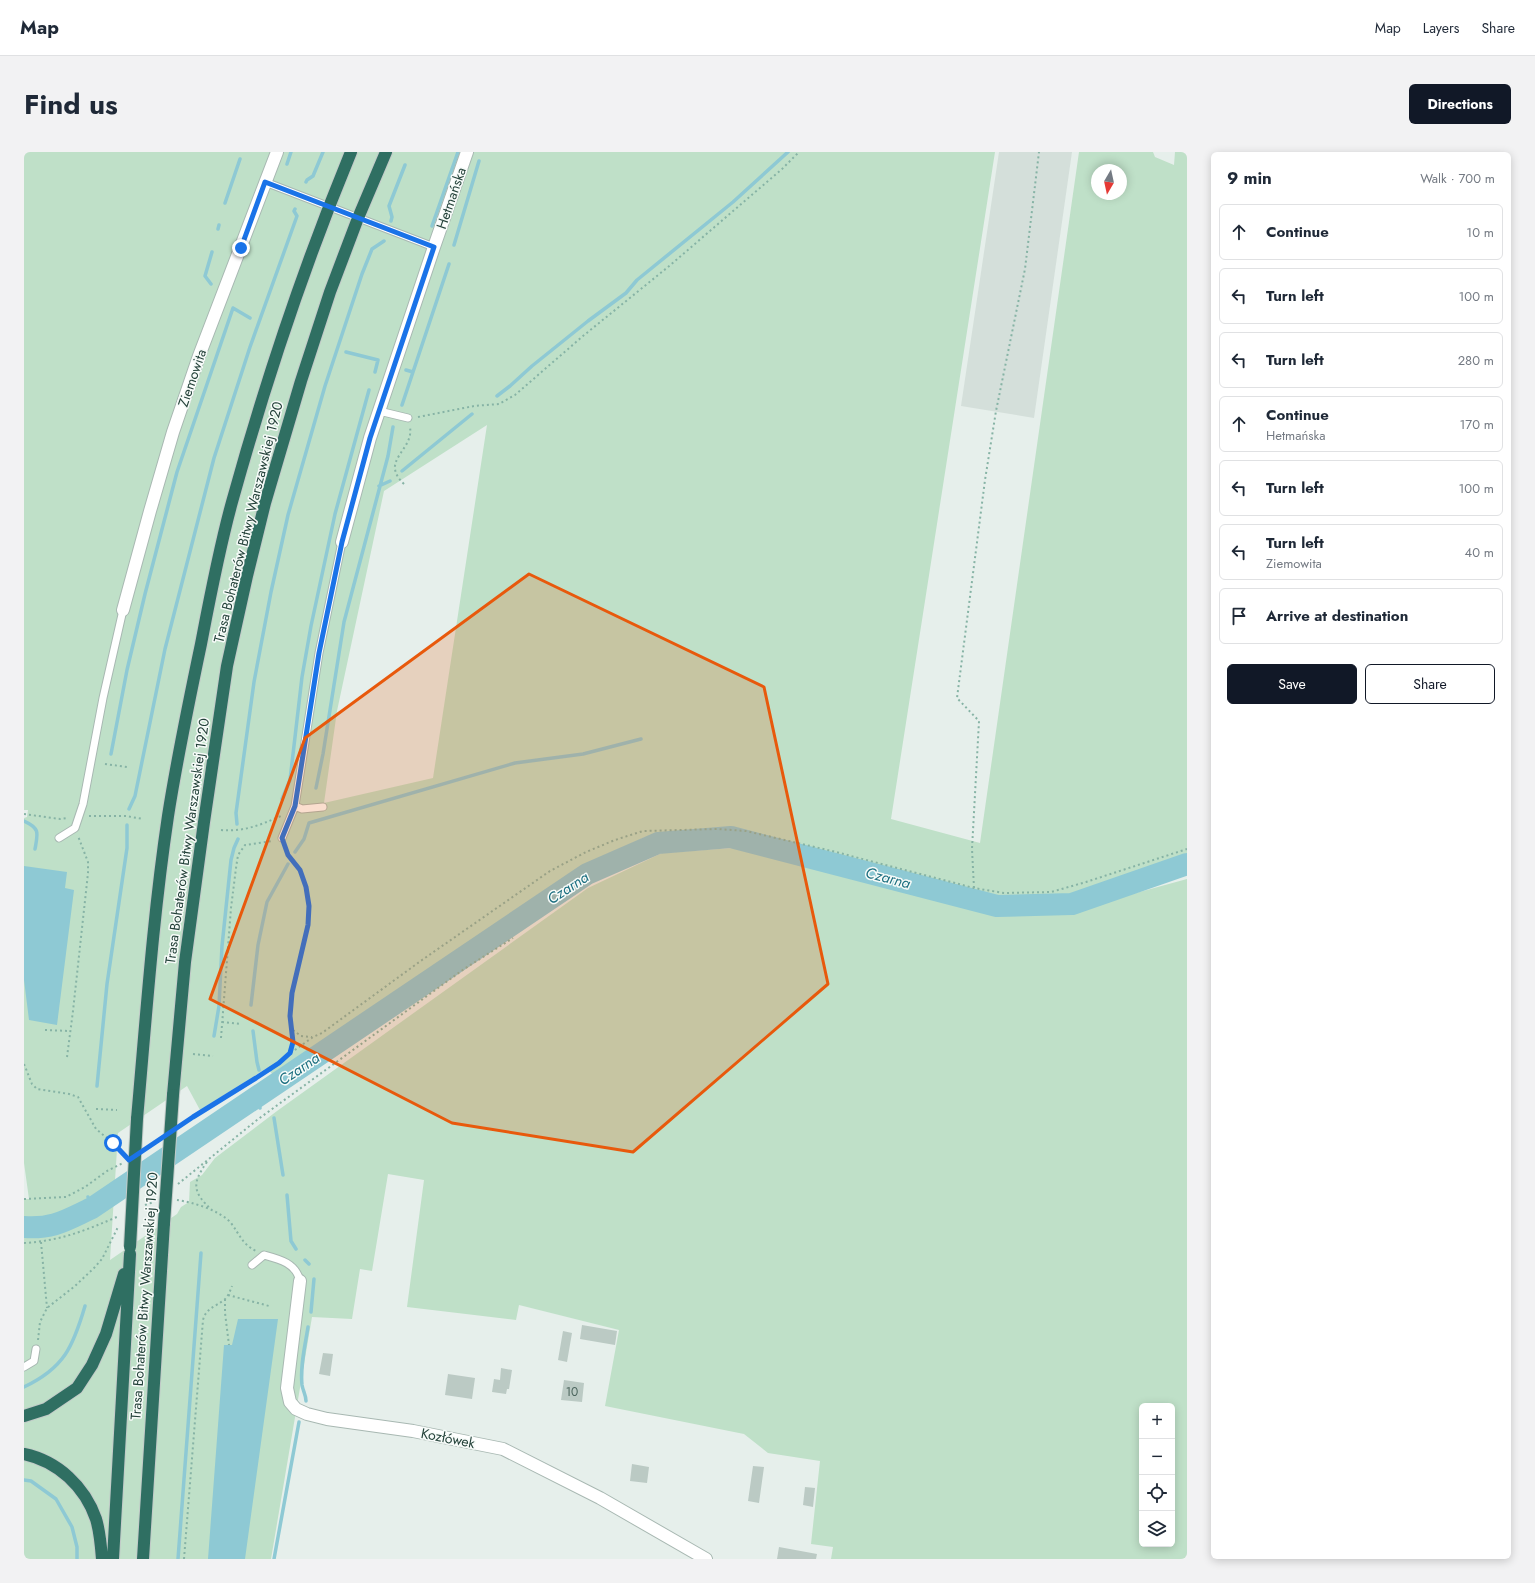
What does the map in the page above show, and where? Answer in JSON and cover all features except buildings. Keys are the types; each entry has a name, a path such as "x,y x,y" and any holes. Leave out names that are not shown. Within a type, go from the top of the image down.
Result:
{"highway":[{"name":"Trasa Bohaterów Bitwy Warszawskiej 1920","path":"113,1559 137,1119 148,999 167,827 175,773 209,602 231,504 268,380 302,279 328,206 351,152"},
{"name":"Trasa Bohaterów Bitwy Warszawskiej 1920","path":"143,1559 164,1223 173,1096 185,962 227,666 265,503 301,381 330,292 358,218 386,152"},
{"path":"24,1416 46,1409 77,1388 92,1365 106,1334 130,1251"},
{"path":"24,1454 54,1465 79,1489 88,1502 96,1519 100,1535 102,1559"}],"street":[{"name":"Ziemowita","path":"123,610 150,511 199,356 277,152"},
{"name":"Hetmańska","path":"342,542 370,438 467,152"},
{"name":"Kozłówek","path":"300,1281 287,1388 290,1402 296,1409 307,1414 327,1419 413,1431 503,1448 600,1498 706,1559"}],"lane":[{"path":"265,182 434,247"},
{"path":"379,411 408,418"},
{"path":"282,838 295,806 319,653 342,542"},
{"path":"59,838 75,828 83,804 103,698 123,610"},
{"path":"295,806 302,809 323,807"},
{"path":"252,1264 264,1256 285,1261 296,1271 300,1281"},
{"path":"24,1367 34,1361 36,1349"}],"path":[{"path":"404,484 394,472 394,466 409,439 411,429 408,418 462,408 499,404 515,396 583,336 668,267 799,152"},
{"path":"974,888 972,849 979,721 957,698 985,480 996,411 1025,269 1039,152"},
{"path":"105,764 127,767"},
{"path":"221,830 246,830 283,816 295,806"},
{"path":"24,814 60,819 78,816 126,816 143,819"},
{"path":"67,1057 81,941 88,862 75,828"},
{"path":"180,1126 279,1063 290,1053 313,1037 322,1033 422,960 550,871 586,852 642,831 717,829 746,831 832,851 974,888 1004,893 1051,892 1187,849"},
{"path":"221,1038 231,908 238,855 245,845 282,838 288,855 300,870 306,887 309,906 308,925 292,993 290,1016 293,1042 290,1053"},
{"path":"173,1189 257,1120 464,969 513,938"},
{"path":"222,1022 241,1024"},
{"path":"292,1029 300,1036 313,1037"},
{"path":"45,1030 70,1031"},
{"path":"193,1054 213,1056"},
{"path":"24,1064 32,1084 37,1089 69,1094 78,1097 96,1129 113,1143 123,1154"},
{"path":"96,1109 117,1110"},
{"path":"142,1152 161,1139"},
{"path":"209,1159 198,1174 196,1182 197,1192 205,1204 213,1211"},
{"path":"24,1199 66,1197 85,1186 107,1170 129,1160"},
{"path":"24,1243 63,1238 79,1233 126,1213"},
{"path":"41,1242 47,1308"},
{"path":"184,1559 204,1314 208,1309 225,1299 232,1286"},
{"path":"228,1295 268,1306"},
{"path":"225,1299 224,1313 229,1345"}],"highlighted area":[{"path":"529,574 764,687 828,984 633,1152 452,1123 210,999 305,738"}],"shaded area":[{"path":"999,152 1072,152 1034,418 961,406"}],"green space":[{"path":"24,152 995,152 891,819 980,843 1079,152 1153,152 1155,157 1174,165 1175,152 1187,152 1187,856 1071,896 1001,896 727,831 645,837 590,863 274,1076 267,1068 200,1110 187,1086 118,1133 110,1260 177,1214 181,1207 189,1202 190,1182 202,1175 215,1158 277,1111 588,888 662,853 733,848 997,915 1081,908 1187,879 1187,1559 831,1559 833,1547 811,1544 820,1461 768,1453 744,1434 605,1406 619,1330 519,1305 516,1320 407,1307 424,1180 388,1174 372,1271 360,1269 352,1319 312,1317 271,1559 24,1559 24,1199 29,1199 24,1163 24,818 27,817 28,810 24,810","holes":["487,425 433,778 324,803 337,711 384,491"]}],"water":[{"path":"24,866 67,872 65,888 74,890 57,1025 29,1020 24,980"},
{"path":"238,1319 278,1319 245,1559 208,1559 224,1345 232,1345"}],"waterway":[{"path":"287,164 291,152"},
{"path":"306,182 313,176 323,152"},
{"path":"432,226 458,152"},
{"path":"497,396 588,321 626,293 637,280 733,202 788,152"},
{"path":"225,203 240,159"},
{"path":"454,245 479,161"},
{"path":"391,221 392,217 389,206 405,165"},
{"path":"129,809 135,796 165,649 214,458 250,347 297,216 294,211 295,209"},
{"path":"218,229 219,225"},
{"path":"237,824 236,813 254,682 271,592 288,515 325,386 362,274 372,249 384,241"},
{"path":"211,284 205,276 212,252"},
{"path":"413,372 449,264"},
{"path":"111,754 127,670 177,472 233,308 250,318"},
{"path":"346,352 378,360 375,372"},
{"path":"402,405 413,372 406,370"},
{"path":"282,799 290,780 302,677 311,626 335,514 369,390"},
{"path":"402,471 472,414"},
{"path":"316,788 323,754 344,622 388,456 393,427"},
{"path":"379,486 390,481"},
{"path":"295,852 304,839 309,823 515,763 583,754 641,739"},
{"path":"24,821 33,826 37,832 35,849"},
{"path":"97,1086 107,984 127,848 127,825"},
{"name":"Czarna","path":"24,1227 44,1227 60,1223 92,1208 587,874 658,843 731,837 997,906 1072,904 1187,864"},
{"path":"214,1036 219,1006 222,946 231,860 238,839"},
{"path":"251,1005 258,945 267,902 288,864"},
{"path":"253,1031 259,1070"},
{"name":"Czarna","path":"260,1108 259,1104 267,1083"},
{"path":"274,1118 283,1175"},
{"path":"287,1195 291,1241 296,1249"},
{"path":"88,1197 92,1208"},
{"name":"Czarna","path":"61,1229 62,1223"},
{"path":"178,1559 201,1253"},
{"path":"305,1260 309,1264"},
{"path":"311,1312 314,1279"},
{"path":"24,1387 38,1380 49,1372 65,1355 76,1333 85,1306"},
{"path":"306,1401 302,1385 302,1371 308,1327"},
{"path":"274,1559 299,1422"},
{"path":"24,1480 31,1481 56,1499 72,1527 77,1547 77,1559"}],"route":[{"path":"113,1143 129,1160 193,1117 279,1063 290,1053 293,1042 290,1016 292,993 308,925 309,906 306,887 300,870 288,855 282,838 295,806 319,653 342,542 370,438 434,247 265,182 241,248"}]}
